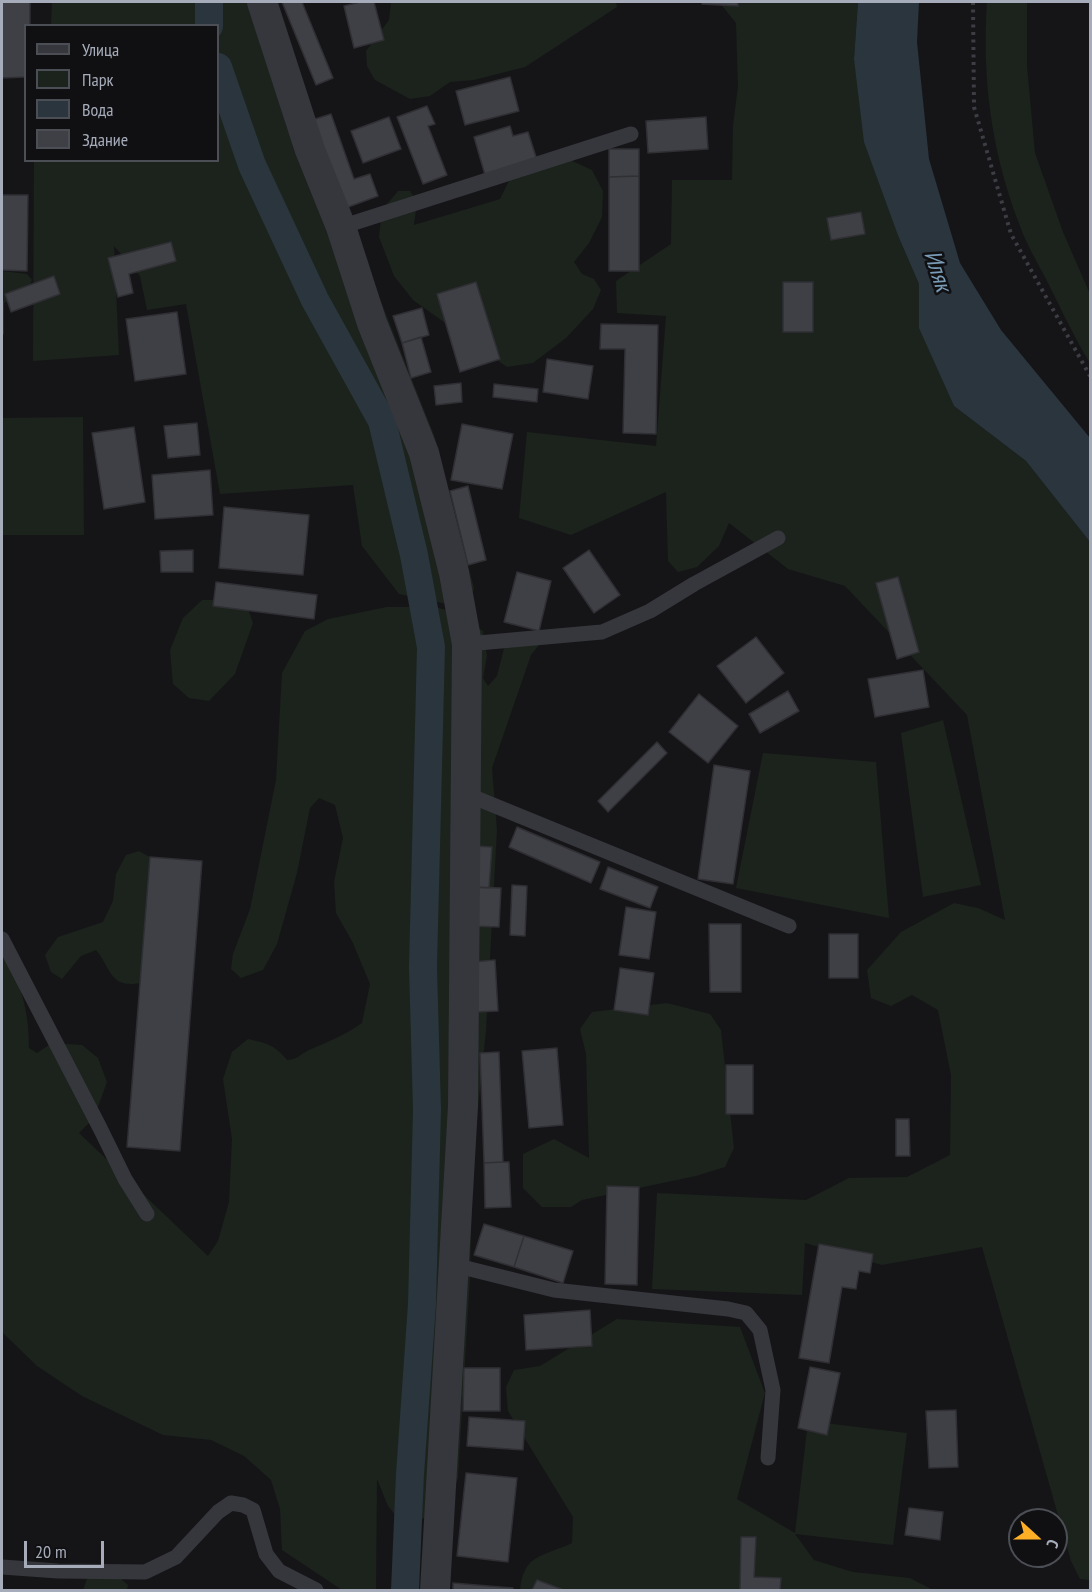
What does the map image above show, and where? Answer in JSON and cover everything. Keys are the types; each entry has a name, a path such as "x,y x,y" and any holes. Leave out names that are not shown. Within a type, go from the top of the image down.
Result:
{"street":[{"path":"262,2 310,150 341,227 372,322 424,453 454,573 467,644 463,1106 435,1590"}],"lane":[{"path":"341,227 631,134"},
{"path":"467,644 602,632 650,611 777,538"},
{"path":"466,794 789,926"},
{"path":"2,939 125,1179 147,1214"},
{"path":"454,1265 554,1290 728,1309 746,1313 760,1330 773,1390 768,1458"},
{"path":"2,1567 58,1571 145,1572 176,1557 218,1512 231,1503 253,1510 266,1554 279,1571 316,1590"}],"path":[{"path":"973,2 974,107 1011,234 1090,376"}],"green space":[{"path":"52,2 262,2 434,435 474,588 470,600 452,605 399,594 362,546 353,485 220,494 186,304 147,310 140,276 114,246 119,355 33,361 34,162 219,162 219,24 51,24"},
{"path":"391,2 616,2 617,7 525,67 474,80 450,82 430,96 410,99 375,80 367,66 366,51 389,20"},
{"path":"719,2 858,2 854,59 899,238 919,284 920,328 954,406 1026,461 1090,542 1090,1580 1080,1579 1071,1561 1068,1550 1068,1508 1056,1508 982,1247 882,1265 805,1243 802,1295 652,1289 657,1193 806,1200 849,1178 907,1177 950,1155 951,1075 938,1010 912,995 891,1006 871,998 867,970 901,932 954,903 978,908 1005,920 967,715 845,586 788,569 729,523 719,546 697,567 678,572 668,561 666,492 571,535 519,518 527,432 656,446 666,316 617,313 616,281 671,244 672,180 732,180 733,126 738,86 736,23"},
{"path":"987,2 1027,2 1027,66 1035,153 1063,232 1090,294 1090,363 1021,230 1001,167 987,86"},
{"path":"570,160 592,170 603,191 602,217 589,243 574,262 582,274 594,279 601,290 593,309 566,338 533,363 507,367 413,300 394,276 379,237 382,210 398,191 410,191 417,202 414,225 500,199 511,177"},
{"path":"2,271 27,274 32,280 27,291 2,304"},
{"path":"83,417 84,535 2,535 2,418"},
{"path":"202,600 236,600 247,606 253,623 235,674 209,701 189,698 173,684 170,650 183,618"},
{"path":"387,607 435,607 454,612 483,631 487,656 483,678 488,686 497,676 507,637 539,645 531,655 492,768 497,830 486,1031 473,1155 470,1278 458,1478 449,1505 422,1519 397,1517 388,1506 377,1479 376,1590 342,1590 282,1550 280,1509 271,1480 244,1456 211,1440 163,1435 82,1396 37,1366 2,1333 2,948 22,996 29,1033 29,1048 37,1053 52,1043 82,1045 98,1058 107,1082 94,1118 79,1133 208,1256 218,1241 229,1202 232,1139 223,1079 232,1052 248,1039 270,1045 287,1060 297,1058 362,1023 370,984 352,941 336,913 334,882 343,838 335,805 319,798 310,808 297,873 277,944 263,970 241,978 231,969 233,954 250,909 276,780 282,673 305,631 328,619"},
{"path":"943,720 981,885 923,897 901,733"},
{"path":"763,753 876,762 889,918 736,888"},
{"path":"139,851 150,857 140,983 130,984 117,980 112,976 96,950 81,956 62,979 51,972 45,955 58,937 103,922 113,901 116,874 126,855"},
{"path":"667,1003 710,1014 721,1030 734,1148 725,1167 696,1176 582,1200 571,1207 542,1207 523,1188 523,1154 554,1139 589,1158 586,1054 580,1029 592,1012"},
{"path":"617,1319 740,1327 765,1393 737,1499 795,1533 808,1421 907,1433 893,1545 795,1534 814,1560 853,1572 910,1578 933,1590 520,1590 522,1578 531,1563 544,1554 572,1543 573,1517 508,1411 506,1387 514,1370 540,1366"},
{"path":"88,1576 120,1578 128,1585 127,1590 83,1590"}],"water":[{"name":"Иляк","path":"858,2 919,2 917,42 929,159 960,263 1001,330 1090,438 1090,542 1026,461 954,406 919,328 919,284 899,238 864,142 854,59"}],"building":[{"path":"2,2 30,2 30,24 24,24 24,77 2,78"},
{"path":"282,2 302,2 333,78 316,85"},
{"path":"360,2 374,2 384,40 354,48 344,6"},
{"path":"702,2 738,2 738,6 702,4"},
{"path":"510,77 519,111 465,125 456,91"},
{"path":"427,106 435,124 428,126 447,175 423,184 397,117"},
{"path":"331,114 354,179 370,174 378,196 343,209 312,120"},
{"path":"389,117 401,149 363,163 351,131"},
{"path":"706,117 708,149 648,153 646,121"},
{"path":"510,126 513,136 528,132 537,160 485,175 474,137"},
{"path":"609,149 639,149 639,176 609,177"},
{"path":"639,176 639,271 609,271 609,177"},
{"path":"2,195 28,195 27,271 2,270"},
{"path":"861,212 865,234 831,240 827,218"},
{"path":"171,242 176,261 129,274 133,293 118,297 108,258"},
{"path":"54,276 60,294 11,312 5,294"},
{"path":"476,282 500,359 460,372 437,294"},
{"path":"783,282 813,282 813,332 783,332"},
{"path":"3,302 3,334 2,334"},
{"path":"422,308 429,335 402,343 393,316"},
{"path":"177,312 186,374 135,381 126,319"},
{"path":"601,324 658,325 656,434 623,433 625,349 600,349"},
{"path":"421,337 431,372 411,378 402,343"},
{"path":"547,359 593,366 588,399 543,392"},
{"path":"461,383 462,402 436,405 434,386"},
{"path":"494,384 538,389 537,402 493,397"},
{"path":"197,423 200,455 168,458 164,426"},
{"path":"462,424 513,434 502,489 451,480"},
{"path":"134,427 145,502 104,509 92,433"},
{"path":"210,470 213,515 155,519 152,475"},
{"path":"468,486 486,560 468,565 450,491"},
{"path":"224,507 309,515 303,575 219,568"},
{"path":"193,550 193,572 161,572 160,551"},
{"path":"589,550 620,595 594,613 563,568"},
{"path":"517,572 551,581 539,631 504,622"},
{"path":"898,577 919,652 897,659 876,583"},
{"path":"216,582 317,595 314,619 213,606"},
{"path":"756,637 784,673 746,703 717,666"},
{"path":"923,670 929,707 875,717 868,679"},
{"path":"788,691 799,711 760,733 749,714"},
{"path":"699,694 738,726 708,763 669,732"},
{"path":"657,742 667,753 608,812 598,801"},
{"path":"714,765 750,771 733,884 698,879"},
{"path":"517,827 600,862 591,883 509,847"},
{"path":"475,846 492,847 489,888 473,887"},
{"path":"150,857 202,861 180,1151 127,1147"},
{"path":"608,867 658,887 650,908 600,889"},
{"path":"512,885 527,886 525,936 510,935"},
{"path":"473,887 501,888 499,927 470,926"},
{"path":"626,907 656,912 649,959 619,955"},
{"path":"709,924 741,924 741,992 710,992"},
{"path":"829,934 858,934 858,978 829,978"},
{"path":"495,960 498,1011 476,1012 473,962"},
{"path":"620,968 654,973 648,1015 614,1010"},
{"path":"557,1048 563,1125 529,1128 522,1051"},
{"path":"499,1052 503,1162 484,1163 480,1053"},
{"path":"726,1065 753,1065 753,1114 726,1114"},
{"path":"896,1119 909,1119 910,1156 896,1156"},
{"path":"509,1162 511,1207 485,1208 484,1163"},
{"path":"607,1186 639,1187 637,1285 605,1284"},
{"path":"484,1224 524,1236 514,1267 474,1255"},
{"path":"524,1236 573,1251 563,1283 514,1267"},
{"path":"819,1244 873,1254 870,1273 859,1271 856,1289 842,1287 829,1363 799,1358"},
{"path":"590,1310 592,1346 526,1350 524,1315"},
{"path":"810,1367 840,1373 827,1435 798,1428"},
{"path":"464,1368 500,1368 500,1411 463,1411"},
{"path":"956,1410 958,1467 929,1468 926,1411"},
{"path":"469,1417 525,1421 523,1450 467,1446"},
{"path":"466,1473 517,1478 508,1562 457,1556"},
{"path":"909,1508 943,1512 940,1540 905,1535"},
{"path":"741,1537 756,1537 754,1577 781,1578 780,1590 740,1590"},
{"path":"537,1580 564,1590 532,1590"},
{"path":"453,1583 513,1588 513,1590 453,1590"}],"waterway":[{"path":"209,2 209,24"},
{"path":"219,70 252,165 315,300 382,421 414,555 431,647 423,967 427,1110 422,1304 410,1474 405,1590"}]}
